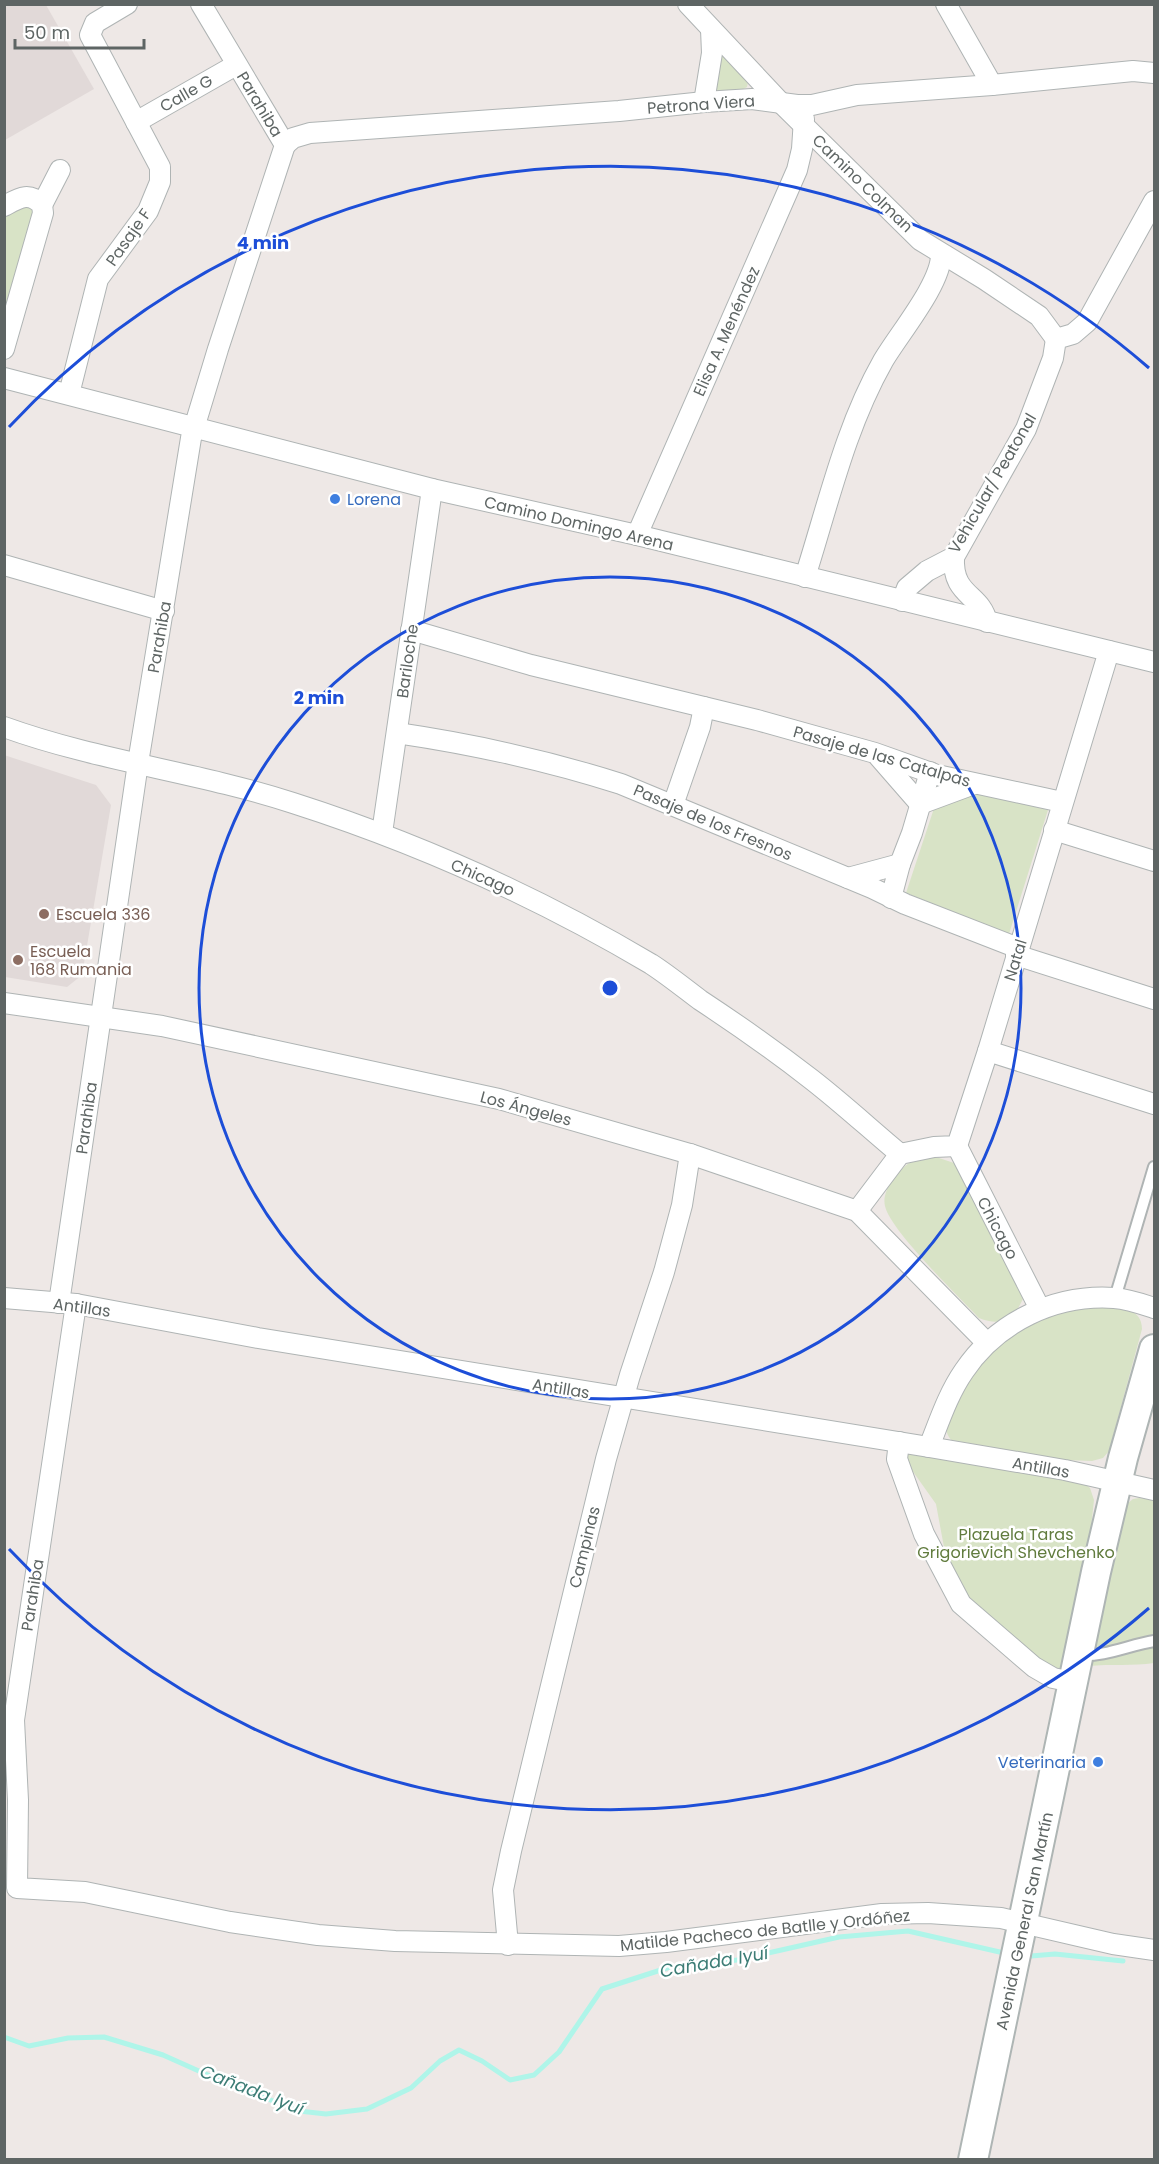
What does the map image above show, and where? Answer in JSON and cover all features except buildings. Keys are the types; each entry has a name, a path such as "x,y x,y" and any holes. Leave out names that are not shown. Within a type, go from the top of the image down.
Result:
{"main road":[{"name":"Avenida General San Martín","path":"973,2160 1117,1481 1155,1349"}],"street":[{"name":"Pasaje F","path":"69,394 98,279 148,211 160,182 160,167 90,35 95,23 126,4"},
{"name":"Parahiba","path":"17,1888 18,1800 13,1663 68,1304 102,1017 138,763 194,427 285,145 201,4"},
{"name":"Camino Colman","path":"688,4 781,103 920,240 1039,316 1056,339"},
{"path":"946,4 992,85"},
{"path":"704,102 712,52 711,29"},
{"name":"Calle G","path":"136,122 236,65"},
{"name":"Petrona Viera","path":"285,145 293,138 310,133 752,99 812,105 857,95 1133,71 1155,73"},
{"path":"803,124 806,113 812,105"},
{"name":"Elisa A. Menéndez","path":"637,535 797,170 802,149 803,124"},
{"path":"4,350 43,213 42,205 60,170"},
{"path":"4,206 22,196 31,196 42,205"},
{"path":"1056,339 1073,334 1087,322 1155,201"},
{"path":"805,577 838,469 869,387 932,284 941,262 941,254"},
{"name":"Vehicular/ Peatonal","path":"902,601 907,588 927,571 954,556 1030,420 1053,358 1056,339"},
{"name":"Camino Domingo Arena","path":"4,378 432,489 637,535 1155,662"},
{"name":"Bariloche","path":"382,833 432,489"},
{"path":"954,556 953,570 961,587 983,609 987,622"},
{"path":"4,565 164,611"},
{"name":"Pasaje de las Catalpas","path":"411,630 571,675 704,707 875,753 974,784 1062,802"},
{"name":"Natal","path":"957,1146 1109,651"},
{"path":"673,805 693,750 704,707"},
{"name":"Chicago","path":"4,727 138,763 209,778 291,802 382,833 486,877 538,902 653,966 811,1079 900,1154"},
{"name":"Pasaje de los Fresnos","path":"397,733 435,738 582,771 621,784 1017,951 1155,999"},
{"path":"875,753 896,774 920,804"},
{"path":"891,898 930,772"},
{"path":"920,804 974,784"},
{"path":"1054,830 1155,861"},
{"path":"848,878 900,864"},
{"name":"Los Ángeles","path":"4,1003 162,1026 499,1100 690,1154 857,1211 987,1343"},
{"path":"988,1051 1155,1104"},
{"path":"857,1211 900,1154 957,1146"},
{"name":"Chicago","path":"957,1146 1040,1309"},
{"name":"Campinas","path":"508,1945 503,1890 511,1851 606,1459 623,1398 664,1272 682,1205 690,1154"},
{"name":"Antillas","path":"4,1298 68,1304 258,1338 929,1447 1155,1490"},
{"path":"929,1447 953,1390 974,1357 987,1343 1010,1325 1040,1309 1073,1300 1115,1298 1155,1308"},
{"path":"899,1442 897,1459 924,1534 961,1604 1034,1667 1053,1678 1076,1668"},
{"name":"Matilde Pacheco de Batlle y Ordóñez","path":"17,1888 85,1892 230,1922 318,1935 395,1941 619,1946 902,1913 978,1916 1024,1922 1113,1944 1155,1950"}],"lane":[{"path":"1115,1298 1155,1167"},
{"path":"1076,1668 1102,1655 1135,1644 1155,1641"}],"shaded area":[{"path":"5,4 46,5 94,89 5,140"},
{"path":"4,755 96,785 111,805 82,975 67,987 5,977"}],"green space":[{"path":"718,56 724,56 748,82 747,87 730,92 714,89"},
{"path":"20,205 33,208 36,214 5,326 5,214"},
{"path":"942,784 1048,810 1009,934 906,893"},
{"path":"939,1158 957,1164 1025,1294 1018,1309 1002,1321 995,1322 979,1318 926,1263 890,1217 884,1200 892,1180 912,1161"},
{"path":"1104,1305 1123,1308 1134,1313 1141,1322 1142,1329 1109,1451 1103,1458 1092,1461 1066,1460 951,1440 946,1427 963,1388 984,1360 1006,1337 1025,1325 1047,1317"},
{"name":"Plazuela Taras Grigorievich Shevchenko","path":"913,1450 1084,1483 1090,1488 1094,1500 1089,1546 1063,1669 1050,1671 961,1597 946,1558 936,1504 904,1459 906,1453"},
{"path":"1133,1499 1154,1500 1154,1663 1088,1666 1123,1507"}],"waterway":[{"name":"Cañada Iyuí","path":"4,2037 29,2046 68,2038 104,2037 163,2055 299,2111 326,2114 367,2109 411,2088 440,2061 459,2050 482,2061 510,2080 534,2075 559,2052 602,1989 670,1967 737,1960 839,1937 908,1931 1004,1953"},
{"name":"Cañada Iyuí","path":"1031,1956 1055,1954 1123,1961"}],"place":[{"name":"Lorena","path":"335,499"},
{"name":"Escuela 336","path":"44,914"},
{"name":"Escuela 168 Rumania","path":"18,960"},
{"name":"Veterinaria","path":"1098,1762"}]}
